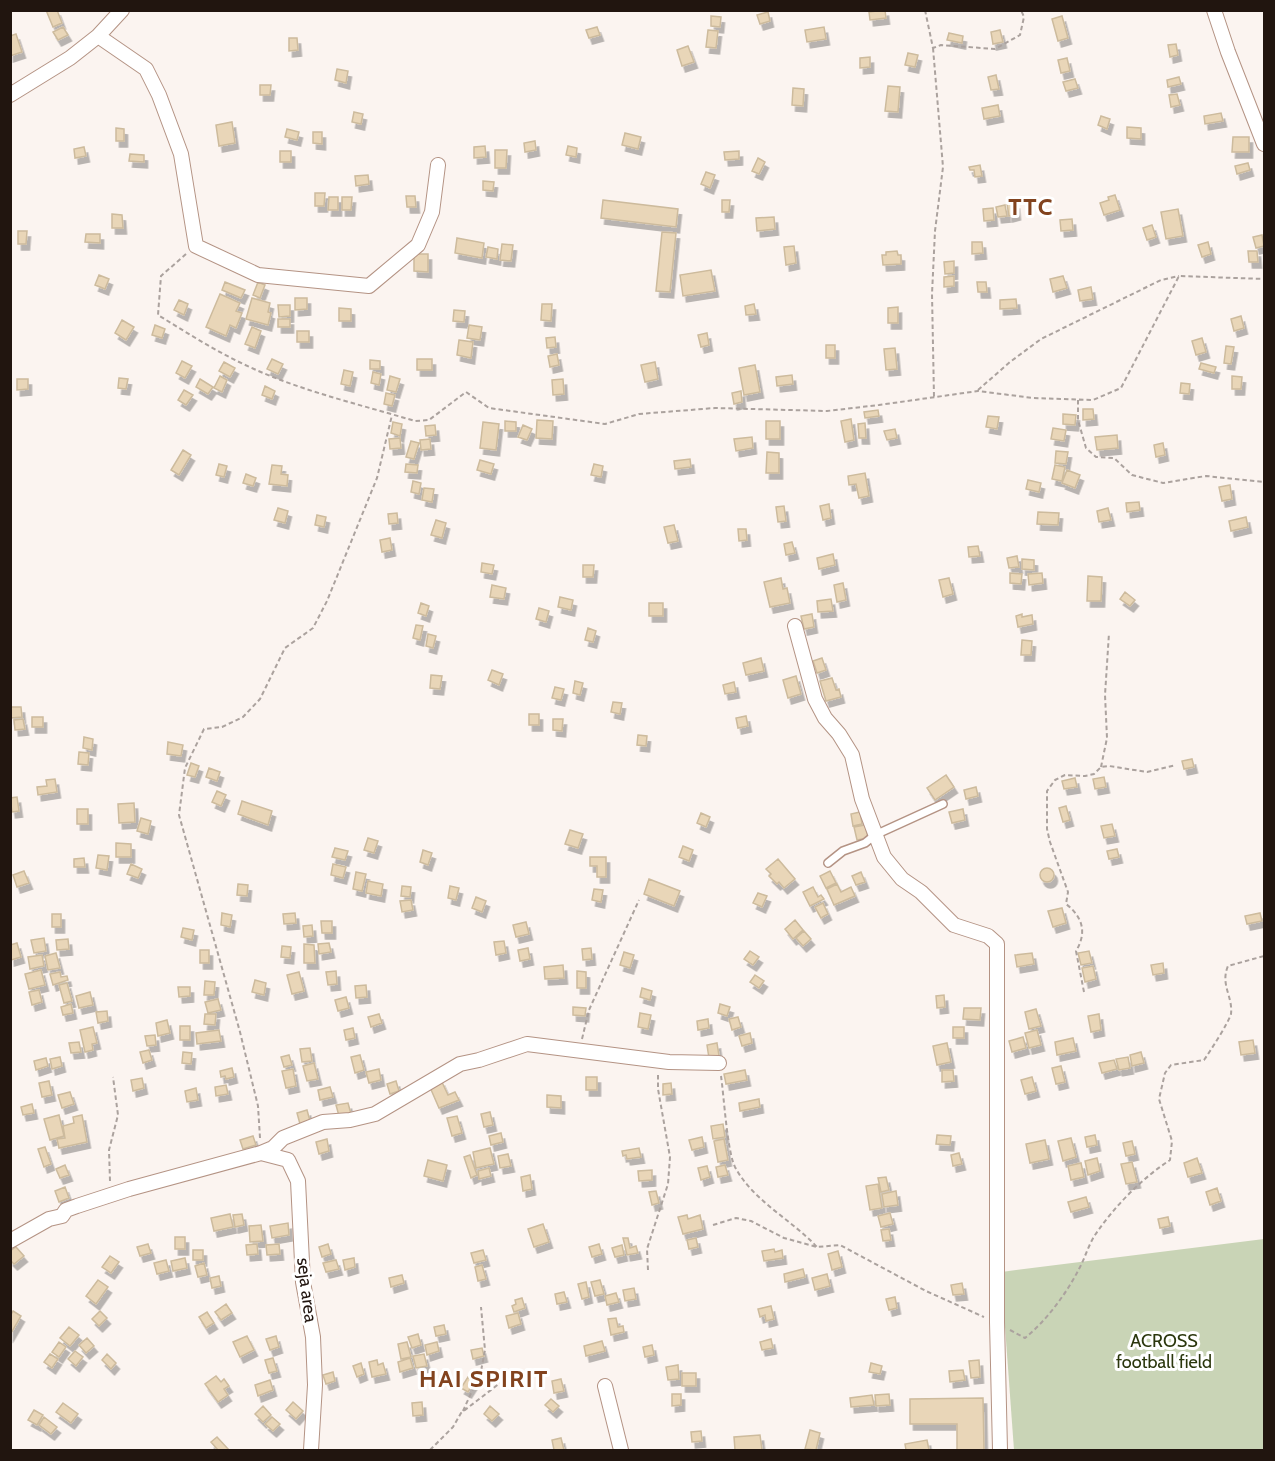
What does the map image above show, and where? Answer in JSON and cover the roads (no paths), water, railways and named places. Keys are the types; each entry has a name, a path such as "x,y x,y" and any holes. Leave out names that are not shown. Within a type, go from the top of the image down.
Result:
{"street":[{"path":"10,95 70,58 98,36 122,10"},
{"path":"1214,10 1227,52 1264,144"},
{"path":"98,36 146,69 159,95 181,154 196,246 258,275 369,286 418,245 432,212 438,165"},
{"path":"795,626 815,699 825,718 839,734 852,755 856,780 884,856 902,879 921,892 954,925 988,936 997,944 997,1322 1000,1450"},
{"path":"10,1241 50,1219 62,1216 66,1210 261,1153 273,1148 283,1138 323,1122 350,1120 375,1114 460,1064 527,1044 659,1060 719,1063"},
{"name":"seja area","path":"261,1153 288,1160 298,1181 303,1282 313,1337 315,1384 311,1450"},
{"path":"605,1386 621,1450"}],"lane":[{"path":"828,863 843,851 865,843 875,835 942,804"}],"district":[{"name":"TTC","path":"1031,206"},
{"name":"HAI SPIRIT","path":"484,1378"}],"park label":[{"name":"ACROSS football field","path":"1164,1351"}]}
